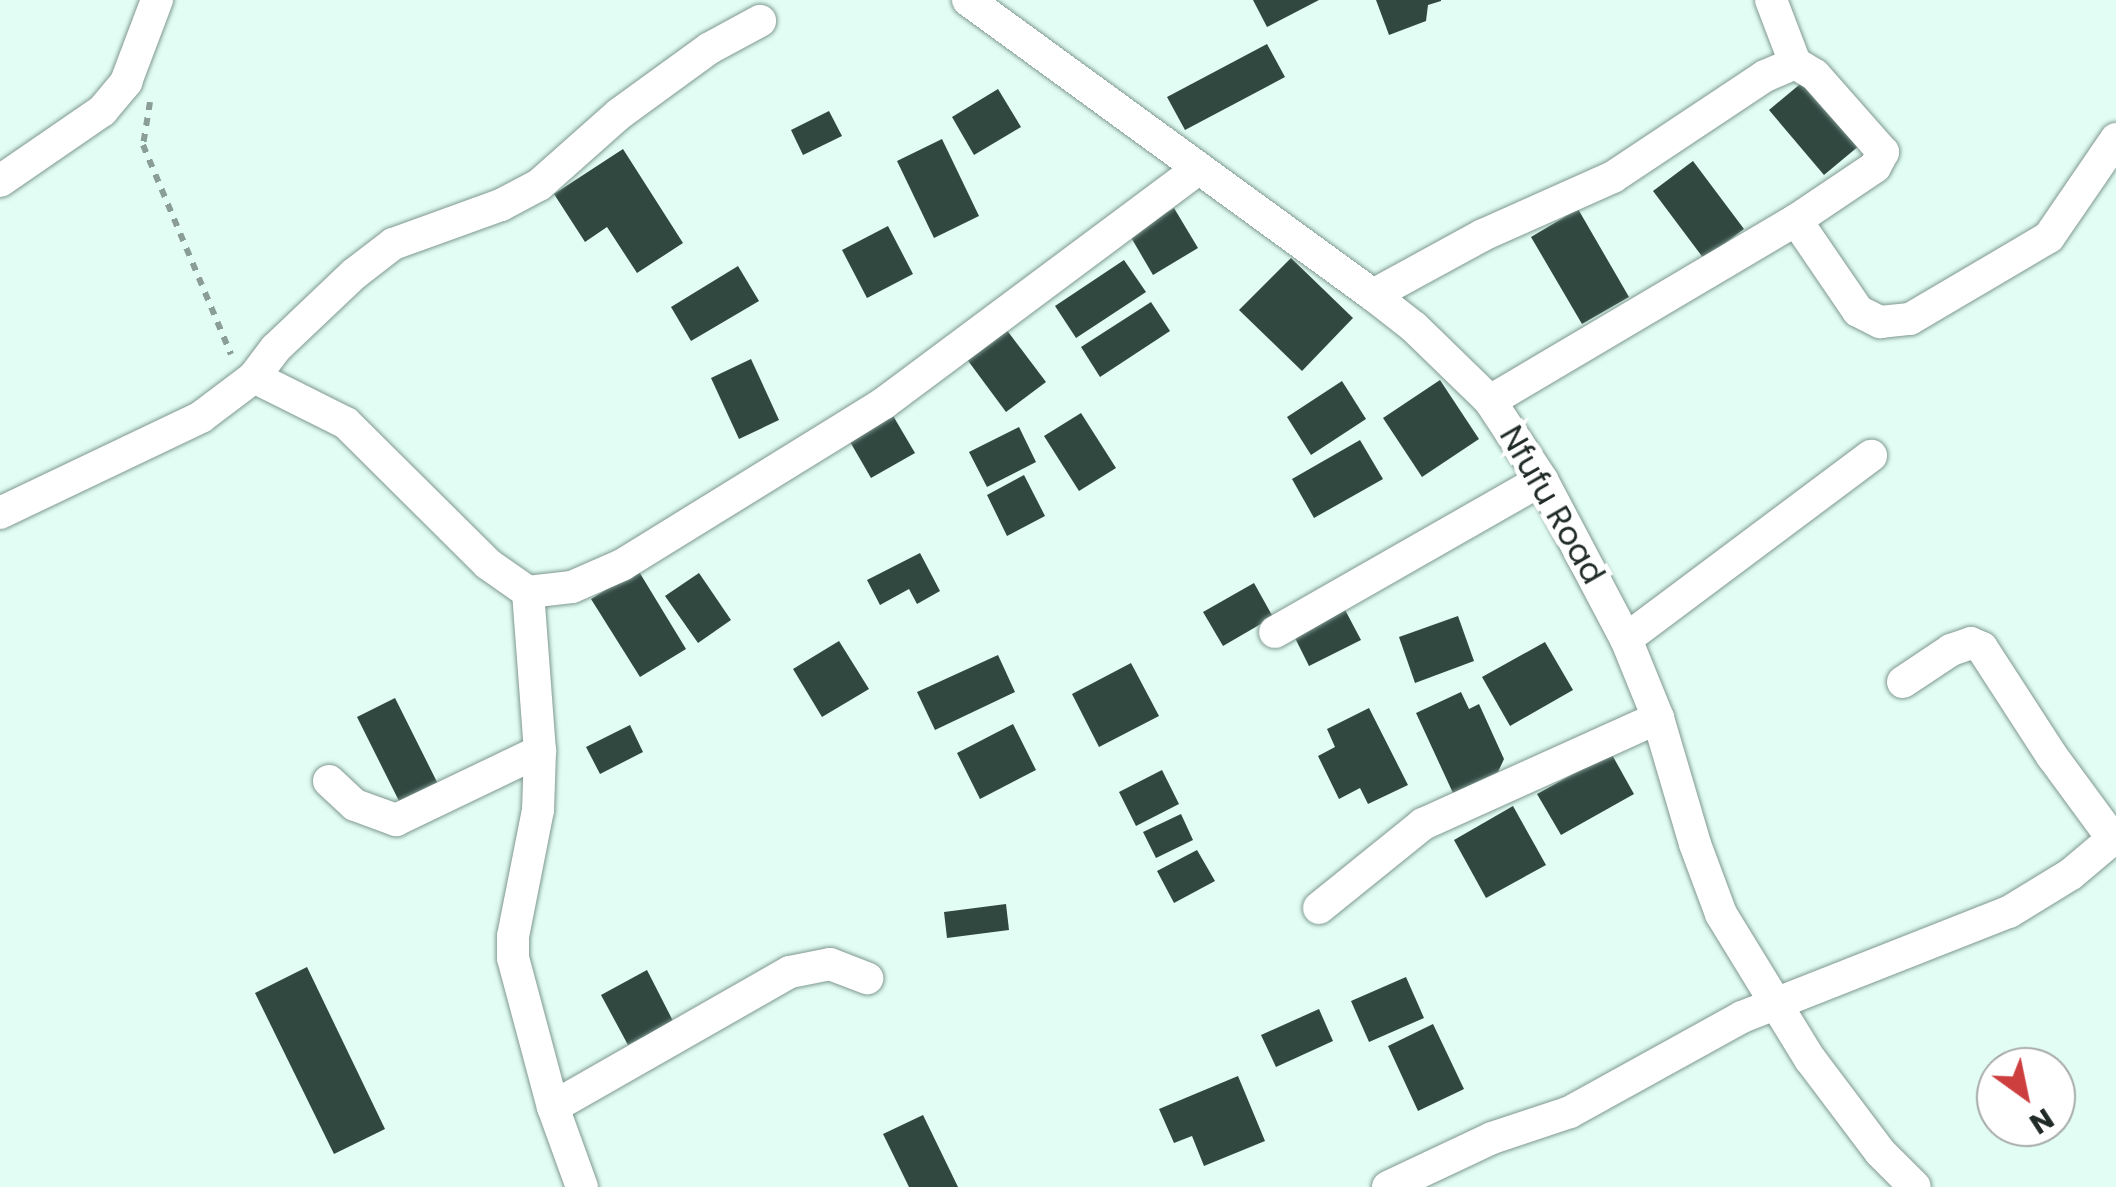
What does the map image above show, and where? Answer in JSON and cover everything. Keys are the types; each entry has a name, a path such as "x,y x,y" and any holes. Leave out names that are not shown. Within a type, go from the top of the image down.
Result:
{"street":[{"path":"0,180 102,112 126,82 157,0"},
{"name":"Nfufu Road","path":"968,0 1414,326 1490,401 1542,480 1626,639 1658,718 1695,844 1721,914 1775,1003 1880,1152 1915,1187"},
{"path":"1490,401 1796,220 1875,167 1883,152 1815,75 1796,64 1771,0"},
{"path":"0,514 202,417 254,376 276,348 392,244 501,205 539,186 632,105 710,48 760,21"},
{"path":"1373,295 1482,235 1613,177 1766,76 1796,64"},
{"path":"1796,220 1858,312 1880,322 1910,319 2048,237 2116,139"},
{"path":"254,376 346,423 488,564 528,592 572,587 622,565 884,403 1197,170"},
{"path":"1626,639 1871,456"},
{"path":"1275,632 1542,480"},
{"path":"528,592 540,751 533,851 513,936 513,958 553,1107 582,1187"},
{"path":"1388,1187 1492,1138 1570,1112 1680,1049 1775,1003 2009,912 2071,874 2114,837 2052,756 1982,648 1971,643 1951,650 1904,682"},
{"path":"1318,908 1422,824 1658,718"},
{"path":"330,781 355,805 396,820 540,751"},
{"path":"553,1107 790,972 830,964 868,978"}],"path":[{"path":"141,46 152,111 142,145 210,299 226,350 254,376"}],"building":[{"path":"1253,0 1319,0 1267,27"},
{"path":"1376,0 1441,1 1428,5 1426,21 1389,35"},
{"path":"1267,44 1285,77 1185,130 1167,97"},
{"path":"1805,80 1860,145 1824,175 1769,110"},
{"path":"998,89 1021,127 974,155 952,117"},
{"path":"829,111 842,136 803,155 791,130"},
{"path":"942,139 979,216 934,238 897,161"},
{"path":"623,149 683,243 637,273 607,227 585,242 554,194"},
{"path":"1693,161 1744,229 1704,259 1653,191"},
{"path":"1174,208 1198,248 1153,275 1129,234"},
{"path":"1578,209 1629,297 1582,324 1531,237"},
{"path":"888,226 913,274 867,298 842,250"},
{"path":"1291,258 1353,318 1302,371 1239,310"},
{"path":"1124,260 1146,292 1076,338 1055,306"},
{"path":"738,266 759,301 691,341 671,307"},
{"path":"1151,302 1170,331 1100,377 1081,347"},
{"path":"1006,329 1046,382 1006,412 966,358"},
{"path":"751,359 779,420 739,439 711,378"},
{"path":"1440,380 1479,439 1422,477 1383,418"},
{"path":"1342,381 1366,419 1311,455 1287,417"},
{"path":"1081,413 1116,468 1079,491 1044,436"},
{"path":"892,414 915,453 871,478 849,440"},
{"path":"1019,427 1036,462 987,487 969,452"},
{"path":"1360,440 1383,479 1314,518 1292,479"},
{"path":"1024,475 1045,516 1007,536 987,495"},
{"path":"920,553 940,591 917,604 909,589 880,605 867,580"},
{"path":"638,570 686,649 640,677 591,599"},
{"path":"699,573 731,620 698,643 665,596"},
{"path":"1254,583 1273,617 1223,646 1203,612"},
{"path":"1344,608 1361,640 1309,666 1293,634"},
{"path":"1458,616 1474,661 1415,683 1399,637"},
{"path":"839,641 869,689 822,717 793,669"},
{"path":"1545,642 1573,690 1510,726 1482,677"},
{"path":"998,655 1015,692 935,730 917,692"},
{"path":"1131,663 1159,716 1099,747 1072,694"},
{"path":"1461,692 1469,709 1479,704 1504,759 1498,772 1453,793 1416,713"},
{"path":"395,698 438,784 400,803 357,717"},
{"path":"1369,708 1408,785 1368,804 1360,788 1339,799 1318,756 1335,747 1327,729"},
{"path":"1013,724 1036,770 980,799 957,753"},
{"path":"630,725 643,752 600,774 586,747"},
{"path":"1611,753 1634,794 1561,835 1537,794"},
{"path":"1162,770 1179,804 1136,826 1119,792"},
{"path":"1513,806 1546,865 1486,898 1454,840"},
{"path":"1181,814 1193,840 1156,858 1143,832"},
{"path":"1197,850 1215,881 1174,903 1157,871"},
{"path":"1006,904 1009,930 947,938 944,912"},
{"path":"307,967 385,1129 334,1154 255,993"},
{"path":"647,970 673,1021 628,1045 601,995"},
{"path":"1406,977 1424,1018 1369,1042 1351,1001"},
{"path":"1319,1009 1333,1041 1276,1067 1261,1035"},
{"path":"1433,1024 1464,1089 1418,1111 1388,1046"},
{"path":"1238,1076 1265,1141 1204,1166 1192,1136 1174,1143 1159,1109"},
{"path":"923,1115 958,1187 909,1187 883,1134"}]}
